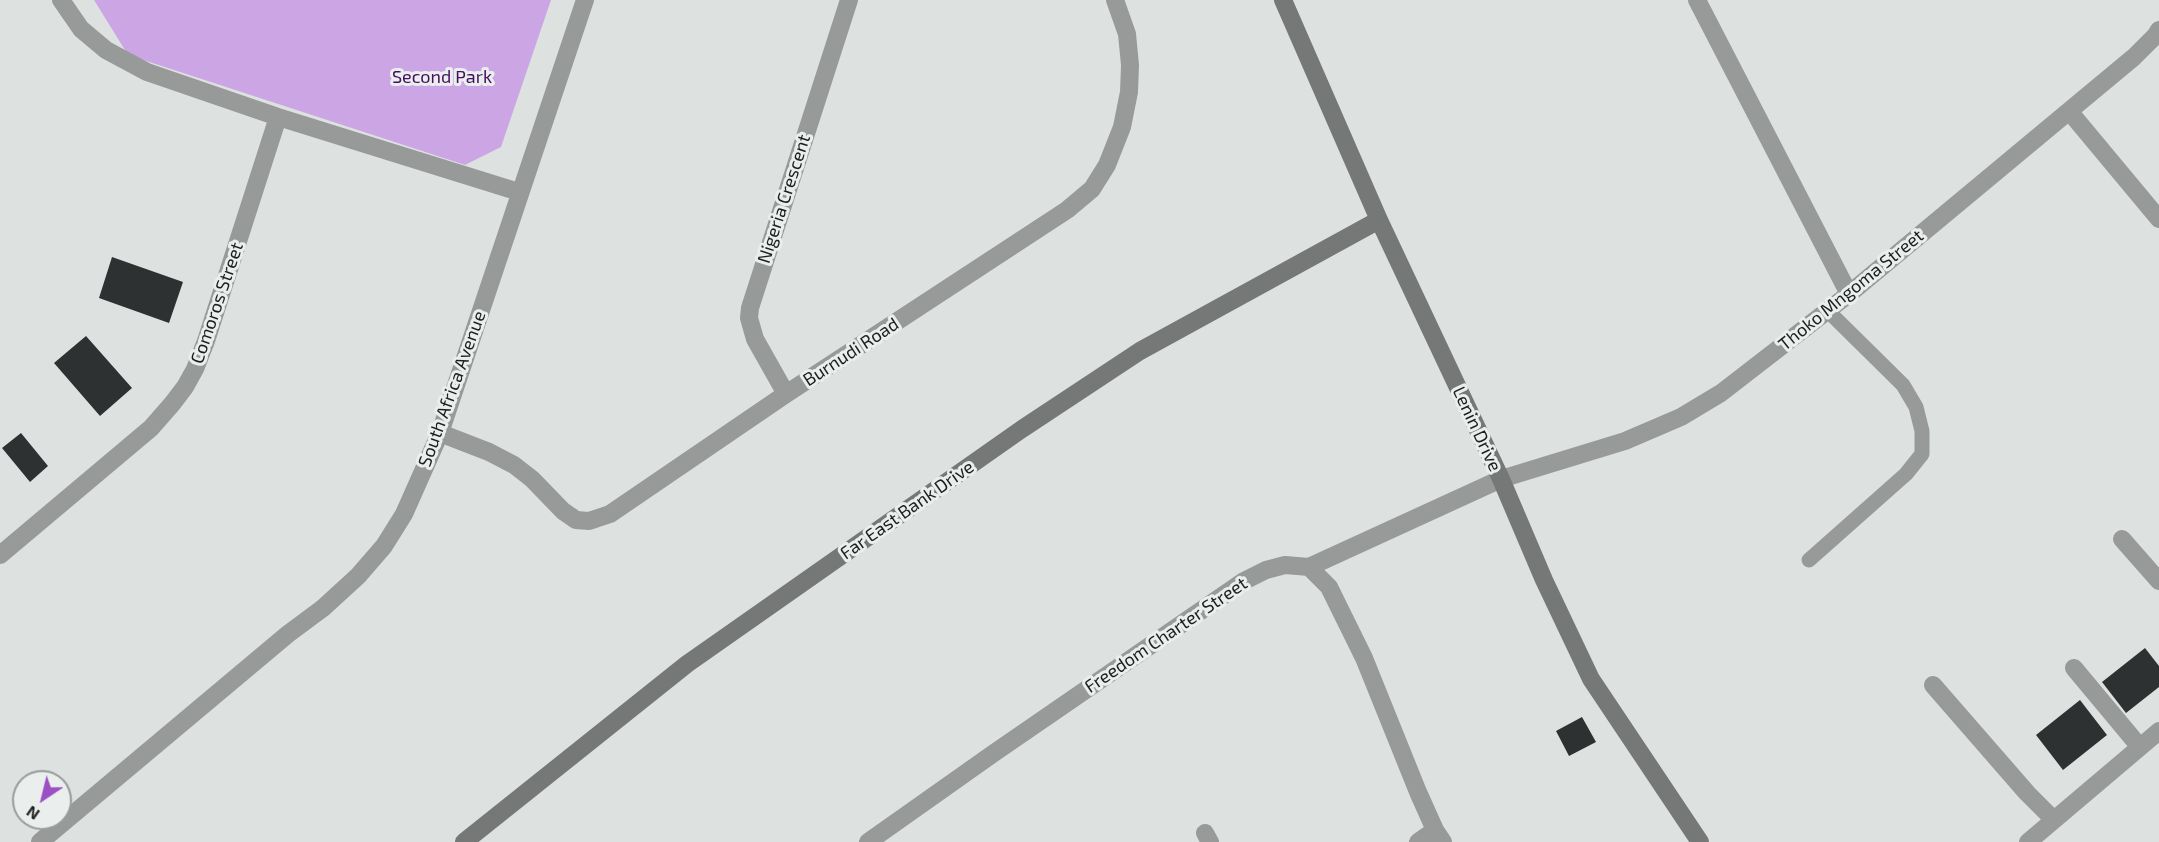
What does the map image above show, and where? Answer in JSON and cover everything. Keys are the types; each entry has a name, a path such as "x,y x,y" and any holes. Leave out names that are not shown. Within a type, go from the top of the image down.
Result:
{"street":[{"path":"61,0 81,29 106,50 147,72 278,117 519,192"},
{"name":"South Africa Avenue","path":"40,842 288,634 323,608 358,576 384,546 404,514 440,433 585,0"},
{"name":"Nigeria Crescent","path":"786,394 755,339 749,318 750,308 849,0"},
{"name":"Burnudi Road","path":"440,433 489,452 514,465 532,479 563,511 576,519 588,521 610,514 786,394 1067,210 1092,189 1107,165 1122,128 1129,92 1127,34 1115,0"},
{"name":"Lenin Drive","path":"1283,0 1379,220 1501,479 1544,580 1591,679 1700,842"},
{"path":"1697,0 1849,294"},
{"name":"Thoko Mngoma Street","path":"1309,567 1501,479 1625,441 1681,417 1721,393 1849,294 2134,57 2159,30"},
{"path":"2069,111 2159,219"},
{"name":"Comoros Street","path":"0,555 151,428 185,387 206,341 278,117"},
{"name":"Far East Bank Drive","path":"464,842 687,664 1022,429 1140,351 1379,220"},
{"path":"2122,539 2159,581"},
{"name":"Freedom Charter Street","path":"868,842 1244,581 1266,570 1285,565 1309,567"},
{"path":"1309,567 1329,587 1364,658 1418,792 1439,836 1418,842"},
{"path":"2074,668 2139,746"},
{"path":"1933,685 2027,793 2054,820"},
{"path":"2028,842 2159,730"}],"lane":[{"path":"1809,560 1906,474 1922,454 1922,431 1916,407 1903,385 1827,310"}],"green space":[{"name":"Second Park","path":"94,0 551,0 501,147 465,165 128,55"}],"building":[{"path":"112,257 183,282 169,323 99,298"},
{"path":"86,336 132,388 100,416 54,363"},
{"path":"21,433 48,466 30,482 2,448"},
{"path":"2145,648 2159,666 2159,687 2126,713 2102,682"},
{"path":"2080,700 2107,735 2063,770 2036,735"},
{"path":"1582,717 1596,742 1569,756 1556,731"}]}
